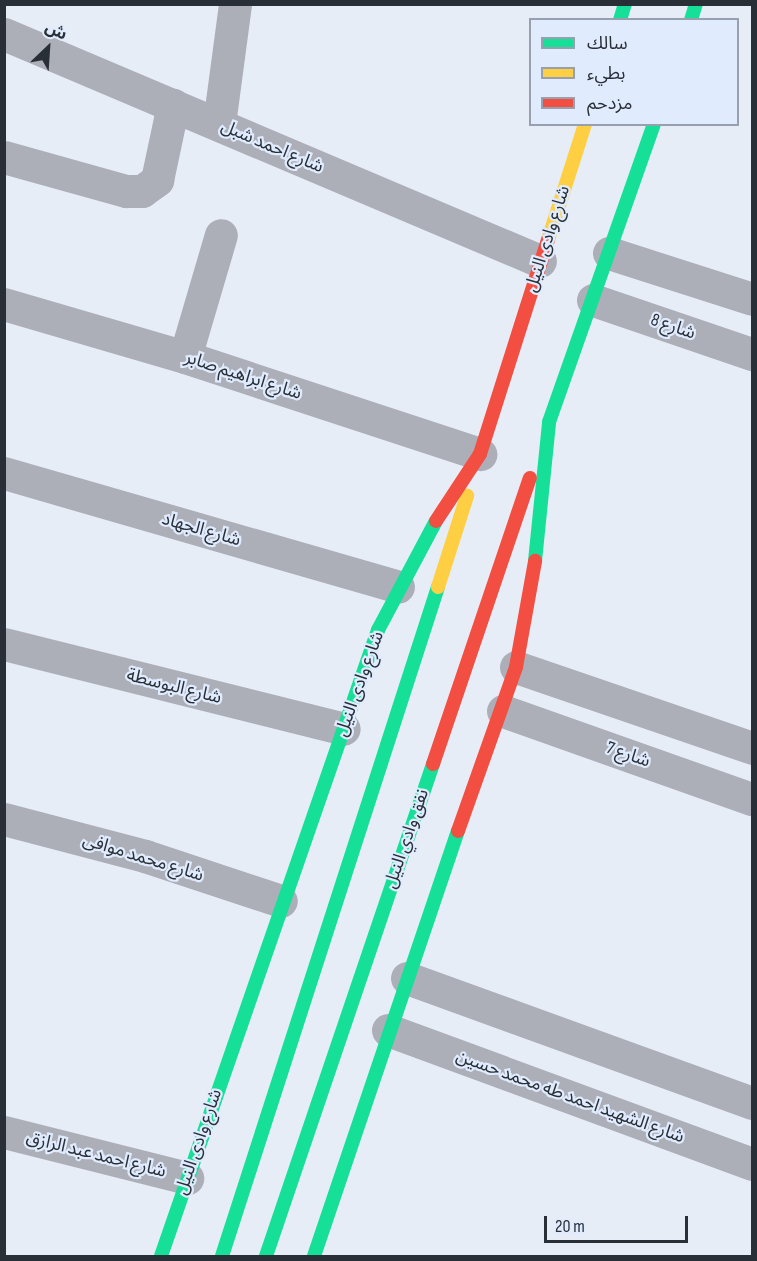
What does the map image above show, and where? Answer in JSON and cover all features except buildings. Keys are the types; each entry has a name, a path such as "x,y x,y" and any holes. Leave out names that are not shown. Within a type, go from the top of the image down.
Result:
{"main road":[{"name":"شارع وادى النيل","path":"161,1257 281,901 378,630 421,543 480,454 584,126"},
{"path":"314,1257 388,1030 516,667 533,583 549,422 653,126"},
{"name":"نفق وادي النيل","path":"266,1257 549,422"},
{"path":"222,1257 480,454"}],"street":[{"path":"219,124 235,4"},
{"name":"شارع احمد شبل","path":"4,34 540,261"},
{"path":"4,157 126,191 142,191 157,180 173,105"},
{"path":"185,357 221,235"},
{"path":"609,253 753,299"},
{"name":"شارع 8","path":"593,300 753,354"},
{"name":"شارع ابراهيم صابر","path":"4,304 185,357 480,454"},
{"name":"شارع الجهاد","path":"4,473 398,587"},
{"name":"شارع البوسطة","path":"4,644 344,729"},
{"path":"516,667 753,748"},
{"name":"شارع 7","path":"502,711 753,799"},
{"name":"شارع محمد موافى","path":"4,819 145,856 281,901"},
{"path":"407,978 753,1103"},
{"name":"شارع الشهيد احمد طه محمد حسين","path":"388,1030 753,1164"},
{"name":"شارع احمد عبد الرازق","path":"4,1132 187,1178"}],"traffic: fast":[{"path":"621,18 625,4"},
{"path":"692,18 696,4"},
{"path":"535,561 549,422 653,126"},
{"path":"161,1256 378,630 436,521"},
{"path":"222,1256 438,587"},
{"path":"266,1256 433,764"},
{"path":"314,1256 458,831"}],"traffic: slow":[{"path":"548,240 584,126"},
{"path":"438,587 467,496"}],"traffic: jam":[{"path":"436,521 480,454 548,240"},
{"path":"433,764 530,478"},
{"path":"458,831 516,667 535,561"}]}
